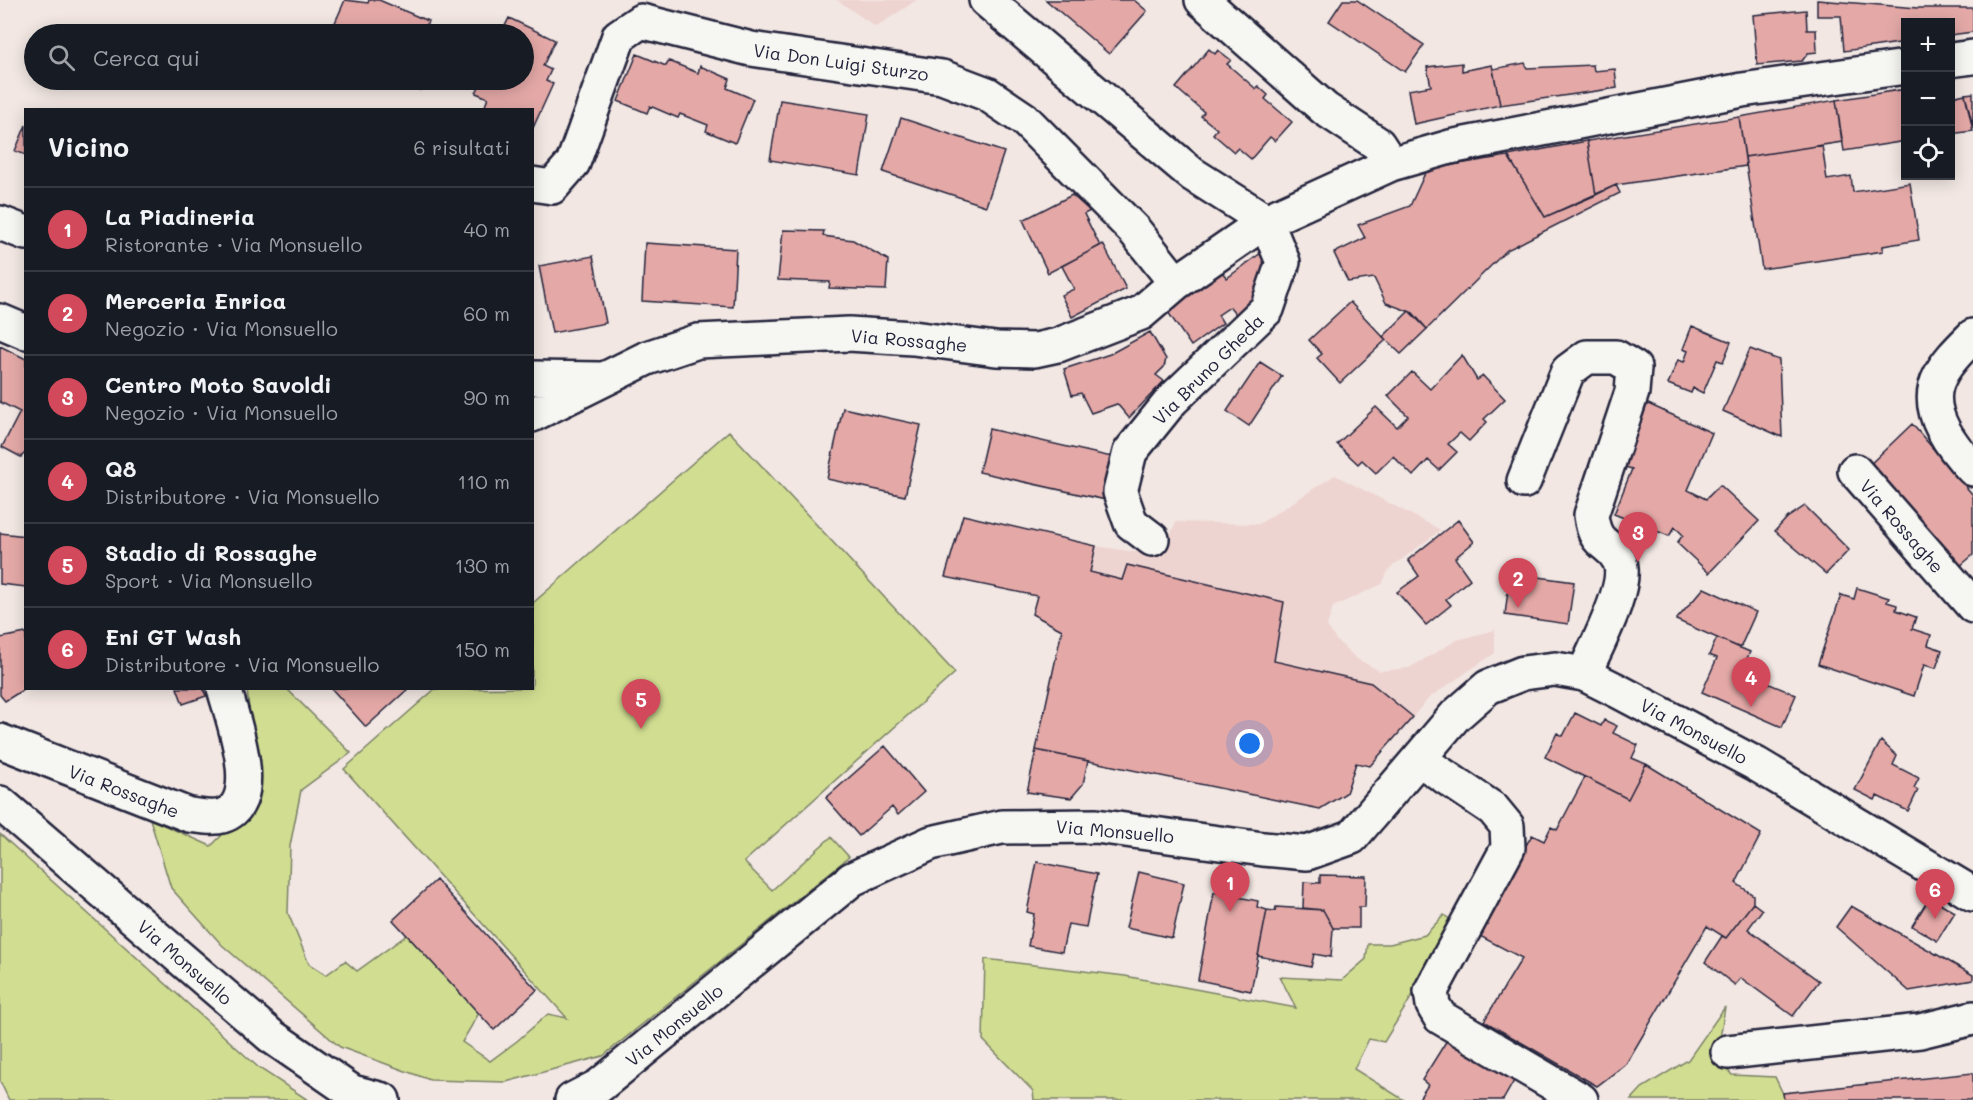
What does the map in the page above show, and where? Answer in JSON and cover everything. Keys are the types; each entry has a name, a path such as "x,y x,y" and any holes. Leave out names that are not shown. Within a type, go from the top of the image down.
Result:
{"street":[{"path":"986,0 1192,174 1266,221"},
{"path":"1202,0 1325,109 1378,144 1391,164"},
{"name":"Via Don Luigi Sturzo","path":"534,184 552,187 573,163 619,36 641,21 751,50 942,77 987,94 1024,119 1134,230 1176,284"},
{"path":"1955,59 1973,57"},
{"name":"Via Rossaghe","path":"534,414 647,358 698,341 849,334 913,338 996,349 1035,350 1058,345 1141,313 1176,284 1266,221 1391,164 1450,147 1742,90 1901,68"},
{"name":"Via Bruno Gheda","path":"1152,539 1131,522 1120,492 1130,452 1172,400 1267,309 1283,262 1266,221"},
{"path":"0,223 24,232"},
{"path":"0,321 24,331"},
{"path":"1973,336 1938,378 1935,399 1938,419 1952,447 1973,469"},
{"path":"1524,481 1568,371 1587,357 1616,357 1634,368 1632,392 1590,515 1593,532 1620,561 1622,572 1620,589 1584,674"},
{"path":"534,378 604,380"},
{"name":"Via Rossaghe","path":"1855,471 1973,606"},
{"name":"Via Monsuello","path":"572,1100 599,1086 852,879 931,843 1002,826 1096,826 1307,853 1352,837 1420,760 1455,716 1488,687 1522,673 1555,669 1584,674 1766,769 1973,894"},
{"name":"Via Rossaghe","path":"0,741 189,815 222,816 238,805 245,782 224,690"},
{"path":"1420,760 1493,809 1507,826 1508,848 1431,991 1433,1005 1440,1017 1581,1100"},
{"name":"Via Monsuello","path":"0,803 271,1036 352,1092 383,1100"},
{"path":"1728,1052 1920,1031 1973,1017"}],"shaded area":[{"path":"837,0 917,0 876,27"},
{"path":"1335,475 1441,530 1389,569 1382,584 1333,607 1327,626 1336,640 1357,659 1380,671 1409,668 1457,640 1495,630 1495,653 1429,698 1370,766 1355,763 1062,630 1032,614 1036,596 945,577 963,515 1096,546 1161,556 1176,522 1259,524"}],"green space":[{"path":"729,431 955,673 744,862 772,890 831,837 849,857 603,1056 506,1082 430,1080 340,1047 222,945 171,888 150,819 211,846 241,816 254,756 247,690 288,690 351,753 301,790 290,846 288,913 309,964 326,975 345,961 357,971 407,935 479,1013 462,1042 490,1061 548,1014 567,1018 344,769 434,690 534,690 534,602"},
{"path":"0,834 259,1068 308,1100 9,1100 0,1081"},
{"path":"1444,915 1456,924 1384,1042 1369,1039 1354,1069 1404,1100 1034,1100 1033,1091 983,1040 985,959 1125,976 1296,1008 1280,977 1342,980 1366,959 1368,944 1390,944 1425,935"},
{"path":"1725,1007 1717,1058 1732,1075 1775,1077 1786,1100 1631,1100 1642,1088 1688,1060"}],"building":[{"path":"345,0 368,3 369,0 379,0 428,21 427,24 334,24"},
{"path":"1046,0 1134,0 1147,11 1109,54"},
{"path":"1343,0 1357,0 1424,45 1405,72 1329,21"},
{"path":"1817,0 1918,8 1973,8 1973,32 1955,34 1955,18 1901,18 1901,43 1844,51 1841,16 1817,16"},
{"path":"1806,10 1807,30 1816,30 1817,52 1808,53 1802,61 1757,65 1753,15"},
{"path":"509,18 522,24 506,24"},
{"path":"534,30 555,40 543,66 551,70 546,81 553,84 534,126 534,108 489,108 485,106 488,98 476,93 477,90 534,90"},
{"path":"1209,49 1215,54 1218,50 1231,60 1227,64 1256,89 1258,86 1268,95 1265,99 1292,122 1275,141 1270,137 1251,159 1238,148 1234,152 1213,134 1217,129 1201,116 1204,112 1176,88"},
{"path":"637,54 666,66 669,61 698,73 700,66 730,79 727,88 753,99 735,143 706,131 708,125 680,114 678,118 650,106 647,113 618,101"},
{"path":"1462,63 1462,71 1492,65 1500,105 1414,124 1408,90 1431,86 1427,67"},
{"path":"1525,63 1527,68 1593,65 1594,71 1615,69 1617,88 1500,105 1493,69"},
{"path":"1901,90 1901,142 1844,151 1836,100"},
{"path":"1973,93 1973,127 1965,94"},
{"path":"1965,94 1973,131 1955,133 1955,96"},
{"path":"780,100 869,114 859,175 770,160"},
{"path":"1836,100 1842,142 1745,157 1739,117"},
{"path":"1739,117 1746,166 1616,185 1596,195 1587,141"},
{"path":"901,118 1004,152 986,206 883,172"},
{"path":"24,130 24,154 15,151"},
{"path":"1587,141 1596,195 1545,217 1508,156"},
{"path":"1822,145 1827,180 1851,176 1853,192 1910,183 1919,240 1883,246 1883,251 1762,269 1745,157"},
{"path":"1508,156 1545,217 1616,185 1620,193 1507,250 1427,329 1413,313 1386,303 1374,278 1348,282 1334,253 1365,238 1358,225 1410,206 1427,169"},
{"path":"1072,195 1090,211 1084,214 1100,246 1048,273 1023,220"},
{"path":"783,230 824,231 823,236 853,240 888,260 886,290 829,288 830,282 778,280"},
{"path":"645,243 736,249 733,307 642,301"},
{"path":"1103,244 1126,289 1072,317 1061,295 1074,289 1062,266"},
{"path":"1265,250 1276,264 1258,304 1240,319 1230,307 1218,315 1223,323 1191,346 1166,309 1221,271 1227,278"},
{"path":"593,256 606,323 552,333 539,266"},
{"path":"1350,302 1386,340 1340,383 1317,358 1322,354 1309,340"},
{"path":"1409,311 1427,329 1401,354 1383,337"},
{"path":"1692,326 1731,342 1723,362 1717,360 1703,393 1693,388 1691,393 1668,384 1678,360 1684,362 1688,351 1683,349"},
{"path":"1150,332 1166,359 1164,367 1156,375 1164,381 1129,418 1117,404 1091,413 1081,393 1072,395 1064,369 1110,354"},
{"path":"0,346 24,358 24,454 21,457 2,447 20,412 0,402"},
{"path":"1750,349 1779,360 1782,437 1723,411"},
{"path":"1462,355 1477,380 1483,376 1505,399 1484,419 1487,422 1469,441 1460,433 1448,444 1457,452 1439,470 1428,460 1413,476 1393,456 1376,473 1362,460 1358,464 1337,444 1376,407 1397,427 1408,416 1388,396 1412,372 1430,389"},
{"path":"1260,362 1282,376 1249,426 1227,411"},
{"path":"1646,403 1712,433 1688,490 1706,499 1720,485 1759,521 1709,573 1677,543 1683,535 1675,527 1669,536 1614,514 1632,469 1622,466"},
{"path":"843,408 921,425 905,496 827,479"},
{"path":"1912,424 1973,495 1973,555 1952,573 1864,470"},
{"path":"989,429 1116,458 1106,500 979,472"},
{"path":"1805,506 1849,550 1826,574 1775,531 1787,518"},
{"path":"963,515 1096,546 1090,572 1122,580 1127,565 1284,602 1274,661 1371,683 1413,717 1370,766 1356,763 1346,793 1320,809 1036,750 1062,630 1032,614 1037,596 945,577"},
{"path":"1458,520 1474,542 1455,558 1470,579 1446,599 1451,605 1426,625 1397,592 1419,576 1408,560"},
{"path":"0,533 24,536 24,587 0,584"},
{"path":"1510,573 1574,582 1568,624 1505,615"},
{"path":"1704,588 1756,612 1740,648 1676,620"},
{"path":"1857,588 1889,598 1887,602 1897,605 1896,610 1916,617 1912,629 1931,635 1928,645 1942,650 1936,668 1924,665 1914,696 1818,664 1841,595 1854,599"},
{"path":"24,633 24,689 5,701 0,695 0,638"},
{"path":"1717,638 1750,652 1741,672 1796,695 1782,727 1702,692 1717,658 1709,655"},
{"path":"178,690 204,690 206,696 183,704"},
{"path":"333,690 407,690 366,727"},
{"path":"1575,713 1601,726 1604,720 1617,726 1613,733 1638,745 1632,758 1646,764 1628,799 1545,757 1557,733 1563,736"},
{"path":"1881,741 1897,756 1893,765 1919,778 1914,788 1918,790 1908,811 1877,796 1875,800 1855,790"},
{"path":"885,746 924,792 898,815 892,807 859,836 826,798"},
{"path":"1036,750 1088,761 1083,784 1071,798 1027,792"},
{"path":"1646,764 1761,834 1736,883 1753,895 1753,903 1726,938 1707,926 1626,1064 1597,1086 1484,1021 1522,958 1476,934 1532,835 1544,841 1551,827 1557,830 1585,777 1628,799"},
{"path":"1037,862 1097,874 1086,927 1068,924 1062,952 1028,946 1034,914 1027,912"},
{"path":"1139,872 1184,883 1172,938 1126,928"},
{"path":"1320,875 1366,876 1365,907 1359,907 1359,928 1333,928 1323,910 1303,908 1304,882 1320,883"},
{"path":"436,880 537,990 494,1030 393,920"},
{"path":"1214,892 1258,901 1257,907 1267,910 1251,991 1198,980"},
{"path":"1930,897 1955,912 1937,941 1912,926"},
{"path":"1753,903 1762,910 1748,929 1819,981 1793,1016 1741,978 1735,985 1705,962 1722,936 1726,938"},
{"path":"1851,906 1973,975 1973,980 1909,991 1836,927"},
{"path":"1276,907 1323,910 1333,928 1331,957 1314,954 1311,967 1258,956 1267,910 1275,911"},
{"path":"1447,1040 1515,1079 1503,1100 1418,1100 1428,1085 1422,1080"},
{"path":"1973,1073 1973,1100 1784,1100 1783,1093"}],"place":[{"name":"Centro Moto Savoldi","path":"1638,562"},
{"name":"Merceria Enrica","path":"1518,608"},
{"name":"Q8","path":"1751,707"},
{"name":"Stadio di Rossaghe","path":"641,729"},
{"name":"La Piadineria","path":"1230,912"},
{"name":"Eni GT Wash","path":"1935,919"}]}
